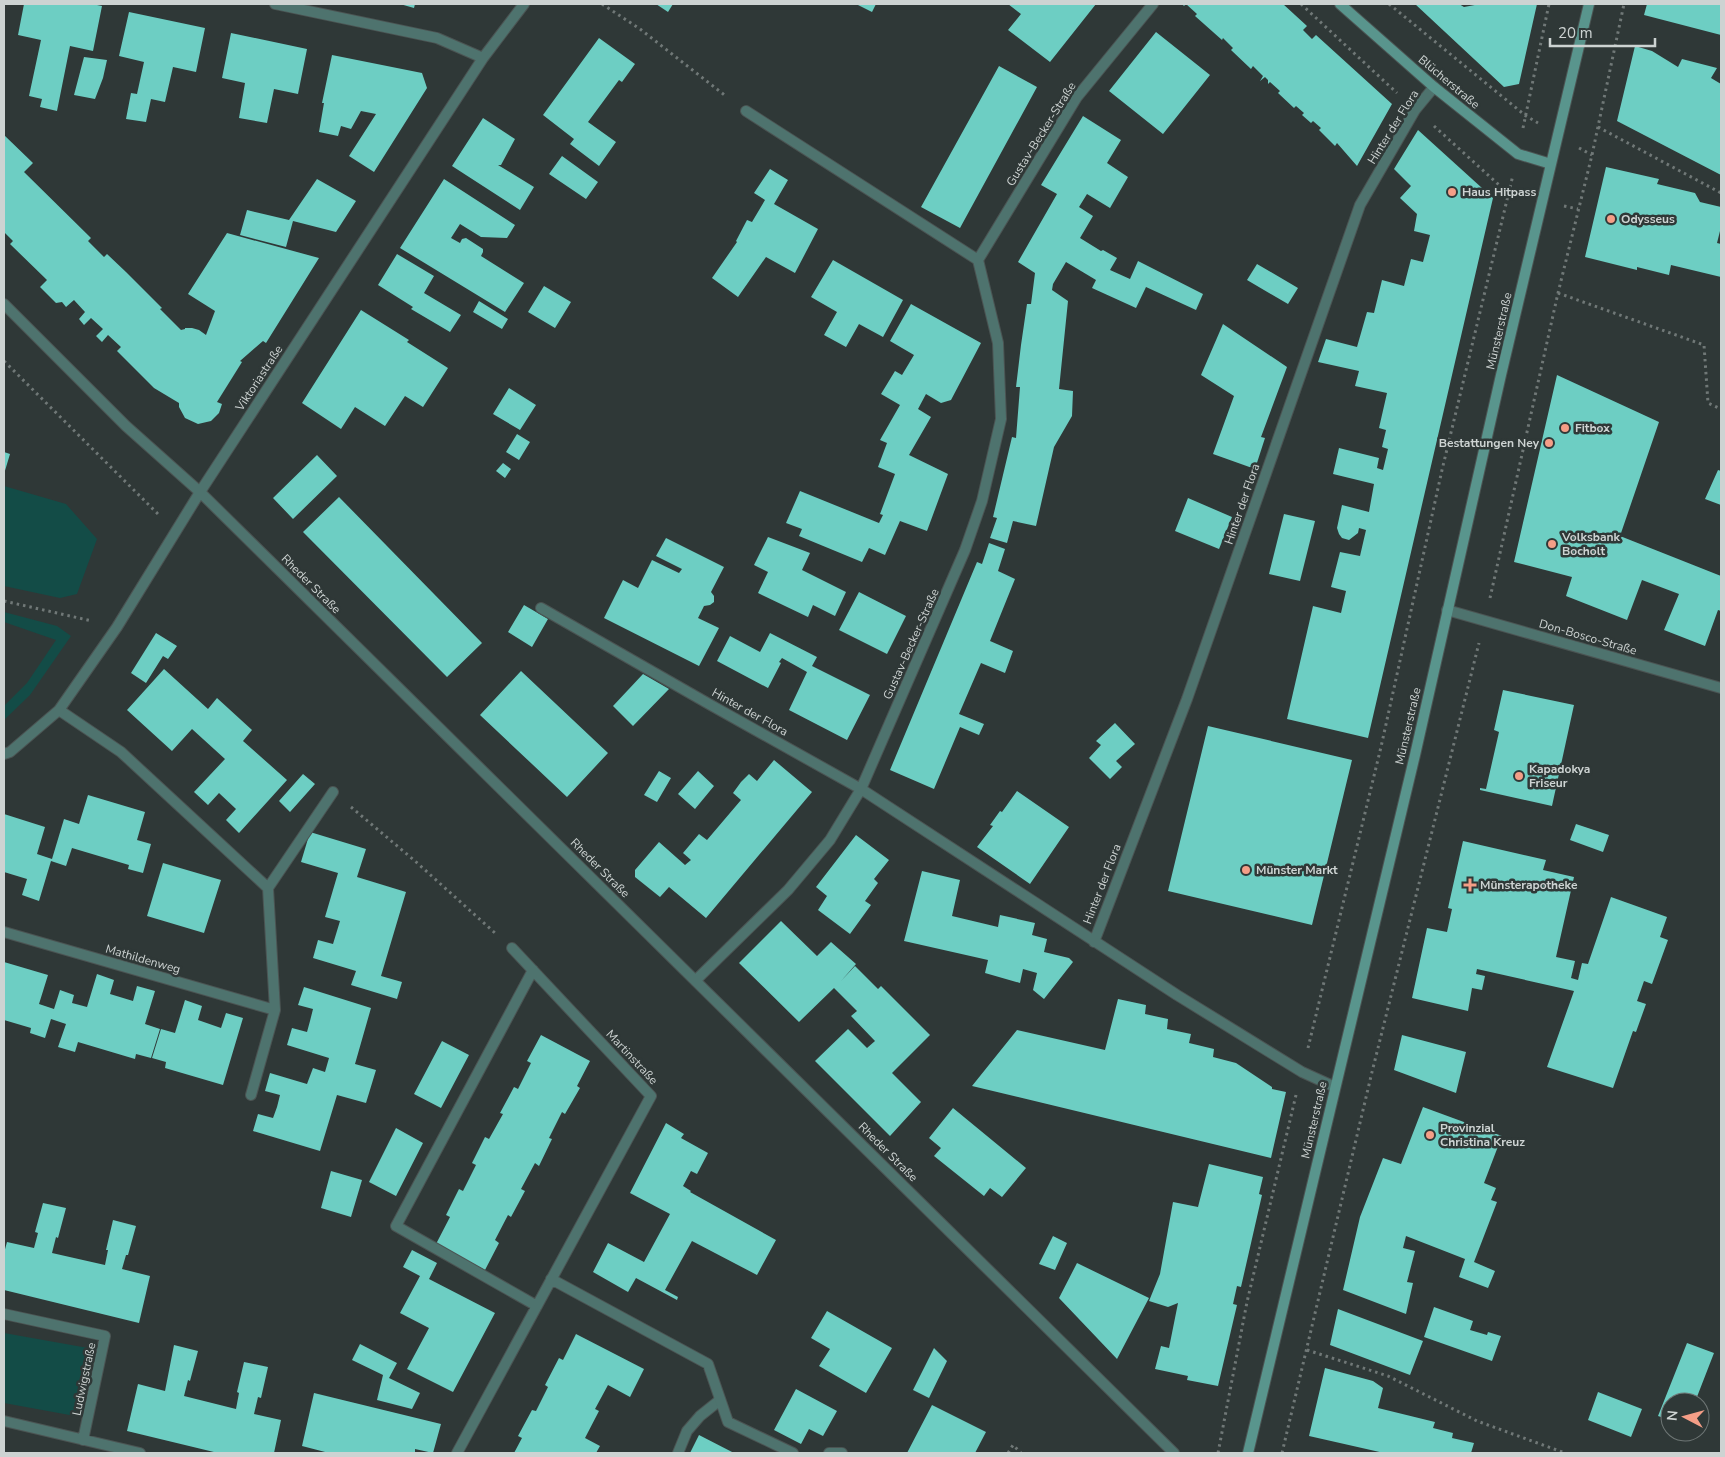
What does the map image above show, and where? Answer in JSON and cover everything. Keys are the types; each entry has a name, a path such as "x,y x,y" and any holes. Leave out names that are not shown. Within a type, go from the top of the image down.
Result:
{"main road":[{"name":"Blücherstraße","path":"1340,4 1434,87 1518,154 1551,164"},
{"name":"Münsterstraße","path":"1248,1453 1415,755 1447,610 1589,4"}],"street":[{"path":"275,4 437,38 483,58"},
{"name":"Viktoriastraße","path":"4,754 10,752 59,710 117,627 200,492 483,58 524,4"},
{"name":"Gustav-Becker-Straße","path":"696,980 788,890 830,840 861,789 966,550 982,501 1001,419 998,343 978,260 1077,97 1153,4"},
{"name":"Hinter der Flora","path":"1094,942 1190,690 1360,205 1415,110 1434,87"},
{"path":"746,111 978,260"},
{"name":"Rheder Straße","path":"4,304 126,426 200,492 1174,1453"},
{"name":"Hinter der Flora","path":"541,608 861,789 1094,942 1302,1072 1335,1087"},
{"name":"Don-Bosco-Straße","path":"1447,610 1721,688"},
{"path":"59,710 121,752 268,888"},
{"path":"251,1095 276,1010 268,888 333,792"},
{"name":"Mathildenweg","path":"4,932 276,1010"},
{"name":"Martinstraße","path":"457,1453 651,1096 512,948"},
{"path":"533,970 396,1226 537,1306"},
{"path":"552,1280 708,1364 728,1422 793,1453"},
{"name":"Ludwigstraße","path":"4,1314 105,1336 83,1440"},
{"path":"678,1453 687,1431 700,1416 720,1400"},
{"path":"4,1421 140,1453"},
{"path":"829,1453 842,1453"}],"path":[{"path":"602,4 640,29 746,111"},
{"path":"1389,4 1526,116 1549,4"},
{"path":"1282,1453 1372,1072 1484,621 1558,293 1598,127 1624,4"},
{"path":"1598,127 1721,193"},
{"path":"1218,1453 1247,1302 1381,747 1442,470 1509,194"},
{"path":"1558,293 1704,345 1708,403 1721,409"},
{"path":"4,361 176,531"},
{"path":"4,601 117,627"},
{"path":"333,792 415,861 512,948"},
{"path":"1307,1350 1388,1376 1477,1421 1565,1453"},
{"path":"1008,1453 1012,1445 1021,1453"}],"shaded area":[{"path":"4,486 66,504 97,539 77,594 60,598 4,586"},
{"path":"4,612 57,626 71,636 30,695 4,720 4,706 27,683 56,640 4,622"},
{"path":"4,1333 88,1348 75,1416 4,1403"}],"building":[{"path":"24,4 92,4 102,6 93,51 70,46 57,111 40,107 42,99 29,96 41,40 18,35"},
{"path":"400,4 415,4 414,8"},
{"path":"656,4 673,4 668,12"},
{"path":"856,4 876,4 872,12"},
{"path":"1008,4 1096,4 1050,62 1008,30 1021,14"},
{"path":"1186,4 1283,4 1307,26 1303,30 1312,39 1316,35 1392,104 1357,166 1337,143 1335,146 1319,130 1321,128 1313,121 1311,123 1296,106 1294,108 1278,93 1280,91 1270,82 1268,84 1268,80 1265,77 1260,81 1263,76 1253,66 1251,69 1231,50 1233,48 1223,38 1222,40 1195,16 1197,14"},
{"path":"1415,4 1459,4 1464,7 1480,4 1537,4 1519,84 1504,87"},
{"path":"1647,4 1721,4 1721,35 1644,15"},
{"path":"129,12 205,28 196,72 173,67 165,102 151,99 146,122 126,119 131,93 137,94 144,62 119,56"},
{"path":"1156,32 1210,75 1163,134 1109,91"},
{"path":"231,33 307,49 298,94 274,89 267,123 239,118 245,83 222,78"},
{"path":"599,38 635,64 622,82 619,80 588,122 616,142 599,166 570,144 574,139 543,115"},
{"path":"1635,46 1652,51 1678,67 1682,59 1717,68 1711,78 1721,84 1721,175 1617,121"},
{"path":"332,55 422,73 427,88 374,172 349,156 376,114 361,111 351,129 341,126 338,136 319,132 324,103 322,103"},
{"path":"84,57 107,60 95,99 74,95"},
{"path":"999,66 1037,87 960,228 921,207"},
{"path":"1083,116 1121,140 1107,163 1128,177 1110,208 1087,194 1079,207 1093,216 1080,238 1117,258 1110,270 1130,279 1138,261 1203,294 1196,310 1146,287 1136,308 1092,288 1096,280 1066,262 1053,284 1052,290 1068,301 1059,389 1073,391 1072,416 1054,447 1036,526 1013,521 1007,543 990,538 997,518 993,517 1012,437 1016,438 1020,387 1016,387 1027,304 1031,304 1035,273 1018,262 1057,194 1041,185"},
{"path":"483,118 515,139 501,165 498,165 534,187 520,210 452,166"},
{"path":"1418,130 1493,198 1368,738 1287,719 1313,606 1341,613 1346,591 1331,587 1340,552 1360,556 1366,530 1359,528 1358,533 1349,540 1342,538 1337,528 1342,505 1369,512 1374,484 1333,474 1339,448 1379,458 1377,468 1383,470 1388,449 1382,447 1386,430 1379,428 1387,393 1355,386 1359,371 1318,362 1326,339 1357,347 1367,312 1374,313 1382,280 1404,286 1411,259 1423,262 1430,235 1414,231 1417,214 1400,198 1411,186 1394,169"},
{"path":"4,135 33,163 24,172 91,238 88,241 104,257 107,254 126,272 181,330 192,328 206,335 215,311 188,294 227,233 319,258 266,343 263,341 240,361 242,362 217,402 222,404 219,413 211,421 198,424 185,418 179,403 154,388 117,351 121,347 108,335 102,342 96,336 103,329 91,318 84,325 79,319 85,312 74,300 66,307 62,302 56,303 40,287 47,280 10,244 13,241 4,232"},
{"path":"562,156 598,182 586,199 549,174"},
{"path":"1606,167 1659,179 1657,184 1695,193 1700,202 1721,207 1721,227 1717,243 1721,244 1721,277 1671,265 1669,275 1637,267 1637,270 1585,257"},
{"path":"770,169 788,180 774,204 818,229 795,273 766,257 738,297 712,278 737,242 747,220 752,222 765,200 754,193"},
{"path":"317,179 356,201 336,232 293,221 286,247 240,235 247,210 289,220"},
{"path":"444,179 515,225 507,238 481,237 460,224 451,238 460,243 462,239 466,238 483,249 481,256 524,283 505,312 400,248"},
{"path":"397,254 434,276 424,293 461,315 450,332 411,309 413,307 378,285"},
{"path":"833,260 903,300 883,337 859,324 846,347 824,335 837,312 811,297"},
{"path":"1257,264 1298,288 1288,304 1247,280"},
{"path":"544,286 571,302 555,328 528,312"},
{"path":"479,301 508,319 502,329 473,312"},
{"path":"911,304 981,343 951,400 941,403 926,394 918,409 931,417 909,455 948,474 927,531 900,521 885,555 869,548 862,562 799,536 802,529 786,523 800,491 879,523 883,515 880,514 895,474 878,467 887,443 880,440 900,405 881,394 895,371 902,375 914,355 890,341"},
{"path":"361,310 409,340 407,342 448,368 423,407 405,396 385,426 355,407 341,429 302,403"},
{"path":"1223,324 1287,367 1261,437 1265,438 1255,469 1213,454 1234,396 1201,375"},
{"path":"1557,375 1659,422 1620,536 1721,576 1721,611 1718,610 1705,646 1664,630 1679,594 1642,580 1627,620 1566,596 1572,577 1514,562"},
{"path":"509,388 536,405 520,430 493,414"},
{"path":"517,434 530,442 519,460 506,452"},
{"path":"4,452 10,454 4,474"},
{"path":"317,455 337,476 293,519 273,498"},
{"path":"503,463 511,469 505,478 496,471"},
{"path":"1718,470 1721,471 1721,505 1705,499"},
{"path":"339,497 482,643 447,677 303,532"},
{"path":"1188,498 1232,517 1219,549 1175,531"},
{"path":"1284,514 1315,521 1300,581 1269,574"},
{"path":"768,537 810,553 802,570 846,592 835,616 813,605 808,617 758,593 768,572 754,565"},
{"path":"666,538 724,567 711,592 714,596 714,602 704,606 698,618 719,628 699,666 604,618 623,580 638,588 652,560 679,573 682,569 656,556"},
{"path":"989,543 1005,549 998,571 1015,579 990,641 1013,651 1005,673 981,663 959,714 984,724 979,735 960,727 934,789 890,770 977,562 982,564"},
{"path":"859,592 906,616 887,654 839,630"},
{"path":"524,605 548,619 532,647 508,632"},
{"path":"156,633 177,646 168,659 163,656 146,683 131,673"},
{"path":"770,633 817,657 812,666 870,695 847,740 789,710 807,672 782,658 768,688 717,661 730,636 760,652"},
{"path":"164,669 208,709 217,698 252,730 243,741 287,780 239,833 226,820 236,809 219,793 208,805 194,792 225,759 192,729 172,751 127,710"},
{"path":"521,671 608,753 567,797 480,715"},
{"path":"643,674 669,689 633,726 613,706"},
{"path":"1503,690 1574,705 1552,806 1480,790 1480,788 1486,789 1499,732 1494,730"},
{"path":"1115,723 1135,744 1116,761 1122,767 1110,779 1089,758 1101,745 1096,741"},
{"path":"1208,726 1352,760 1312,925 1168,891"},
{"path":"774,760 812,792 706,918 669,887 660,897 635,877 635,870 659,842 685,865 691,860 683,853 699,834 707,840 741,800 733,793 741,782 749,774 757,781"},
{"path":"659,771 671,778 657,802 644,795"},
{"path":"698,771 714,786 695,809 678,794"},
{"path":"303,774 315,784 290,812 279,801"},
{"path":"1017,791 1069,827 1030,884 977,847 993,826 990,825 1000,811 1002,812"},
{"path":"88,795 145,812 137,840 151,844 143,873 128,869 129,865 72,848 66,866 51,861 39,901 22,895 27,879 4,872 4,814 45,827 37,854 52,859 64,819 79,824"},
{"path":"1576,824 1609,835 1603,852 1570,840"},
{"path":"310,832 366,849 357,877 406,892 381,976 402,982 397,999 351,985 356,971 313,958 318,940 333,944 340,921 325,917 338,873 301,862"},
{"path":"856,835 889,860 874,879 878,883 865,901 871,905 850,934 818,910 827,896 816,887"},
{"path":"1463,841 1546,860 1543,870 1574,877 1556,957 1575,961 1571,978 1578,980 1582,963 1588,964 1611,897 1667,917 1660,937 1668,940 1652,984 1644,981 1637,1001 1646,1004 1636,1032 1633,1031 1613,1088 1547,1067 1574,991 1477,969 1476,974 1485,976 1482,990 1472,988 1468,1011 1412,998 1427,928 1447,932 1452,909 1448,908"},
{"path":"163,863 221,880 204,933 147,916"},
{"path":"922,871 960,880 952,916 998,927 1000,915 1035,923 1032,935 1047,939 1044,952 1069,958 1073,962 1044,999 1033,990 1037,973 1023,969 1020,983 985,973 988,960 904,941"},
{"path":"781,921 817,956 831,942 856,964 841,981 855,966 878,989 881,986 930,1035 892,1073 921,1102 890,1136 815,1061 848,1029 867,1048 875,1041 851,1016 857,1011 834,988 799,1022 739,963"},
{"path":"4,962 48,975 39,1004 54,1009 60,990 74,995 72,1003 87,1007 97,974 114,980 110,994 133,1001 137,986 155,991 145,1024 160,1029 151,1058 136,1054 135,1059 78,1042 75,1052 58,1047 66,1024 51,1019 45,1038 30,1033 31,1028 4,1020"},
{"path":"304,987 371,1008 355,1064 376,1070 366,1103 337,1095 320,1151 253,1131 258,1114 273,1118 277,1107 280,1095 265,1091 270,1073 307,1084 313,1068 325,1072 329,1058 287,1045 292,1028 307,1032 313,1009 298,1005"},
{"path":"1118,999 1146,1005 1145,1014 1168,1019 1167,1029 1191,1034 1189,1043 1214,1049 1213,1057 1236,1063 1272,1087 1272,1089 1286,1092 1271,1158 972,1086 1017,1030 1105,1050"},
{"path":"185,1000 202,1006 198,1020 221,1028 226,1013 243,1018 223,1085 165,1068 166,1062 152,1058 161,1029 175,1033"},
{"path":"541,1035 590,1061 577,1086 580,1088 565,1114 562,1112 549,1138 552,1139 539,1166 535,1163 521,1189 525,1191 511,1217 508,1215 495,1240 499,1243 485,1270 436,1244 450,1217 446,1215 459,1189 463,1191 476,1165 472,1163 485,1137 489,1139 503,1114 500,1113 514,1087 518,1089 531,1063 527,1061"},
{"path":"1402,1035 1466,1052 1456,1093 1394,1070"},
{"path":"442,1041 469,1055 441,1108 414,1094"},
{"path":"1423,1107 1502,1136 1484,1183 1496,1188 1491,1200 1497,1202 1474,1262 1495,1271 1488,1288 1459,1277 1465,1259 1406,1236 1403,1248 1415,1251 1407,1282 1413,1283 1406,1314 1343,1290 1360,1217 1383,1158 1401,1164"},
{"path":"953,1108 1026,1168 1002,1197 990,1188 984,1196 934,1156 941,1148 929,1138"},
{"path":"666,1123 684,1134 681,1138 708,1153 697,1174 691,1171 683,1186 690,1192 776,1240 757,1275 692,1241 665,1290 678,1297 677,1300 636,1278 628,1292 593,1272 608,1243 644,1262 670,1214 630,1193"},
{"path":"396,1128 423,1143 396,1196 369,1182"},
{"path":"1209,1164 1263,1177 1259,1194 1262,1195 1241,1287 1237,1286 1233,1304 1237,1305 1218,1386 1187,1380 1188,1376 1155,1369 1161,1346 1169,1348 1178,1303 1168,1307 1149,1301 1160,1274 1173,1202 1198,1207"},
{"path":"331,1171 362,1180 351,1217 321,1208"},
{"path":"43,1203 66,1208 52,1253 105,1265 108,1250 106,1250 113,1220 136,1226 122,1269 150,1276 139,1323 4,1290 4,1253 7,1242 34,1248 38,1233 35,1232"},
{"path":"1053,1236 1067,1243 1055,1270 1039,1264"},
{"path":"412,1250 437,1263 429,1279 495,1313 453,1392 407,1369 429,1328 400,1313 420,1276 403,1267"},
{"path":"1077,1263 1149,1298 1117,1359 1059,1298"},
{"path":"1434,1307 1473,1321 1470,1330 1487,1335 1488,1332 1501,1336 1492,1361 1424,1337"},
{"path":"1338,1309 1423,1341 1410,1375 1330,1345"},
{"path":"827,1311 892,1348 866,1393 819,1366 830,1349 811,1338"},
{"path":"576,1334 644,1369 630,1397 608,1385 595,1409 599,1411 585,1438 600,1446 596,1453 514,1453 522,1438 518,1436 532,1410 536,1411 548,1387 545,1385 559,1358 563,1360"},
{"path":"1687,1343 1714,1353 1699,1392 1668,1392"},
{"path":"360,1344 397,1363 389,1378 420,1393 412,1409 377,1400 383,1375 352,1360"},
{"path":"174,1345 198,1351 184,1396 236,1409 239,1393 237,1392 244,1362 268,1367 261,1398 258,1397 254,1414 281,1420 274,1453 218,1453 127,1431 138,1384 165,1391"},
{"path":"934,1348 947,1361 929,1398 913,1390"},
{"path":"1325,1368 1373,1381 1383,1388 1378,1408 1435,1422 1433,1428 1453,1433 1452,1438 1474,1443 1471,1453 1384,1453 1309,1436"},
{"path":"796,1389 837,1411 823,1436 809,1429 801,1444 774,1430"},
{"path":"1598,1392 1642,1409 1631,1437 1588,1420"},
{"path":"314,1393 441,1424 433,1453 415,1449 415,1453 329,1453 302,1446"},
{"path":"932,1405 986,1432 975,1453 907,1453"},
{"path":"699,1435 734,1453 690,1453"}],"place":[{"name":"Haus Hitpass","path":"1452,192"},
{"name":"Odysseus","path":"1611,219"},
{"name":"Fitbox","path":"1565,428"},
{"name":"Bestattungen Ney","path":"1549,443"},
{"name":"Volksbank Bocholt","path":"1552,544"},
{"name":"Kapadokya Friseur","path":"1519,776"},
{"name":"Münster Markt","path":"1246,870"},
{"name":"Münsterapotheke","path":"1470,885"},
{"name":"Provinzial Christina Kreuz","path":"1430,1135"}]}
